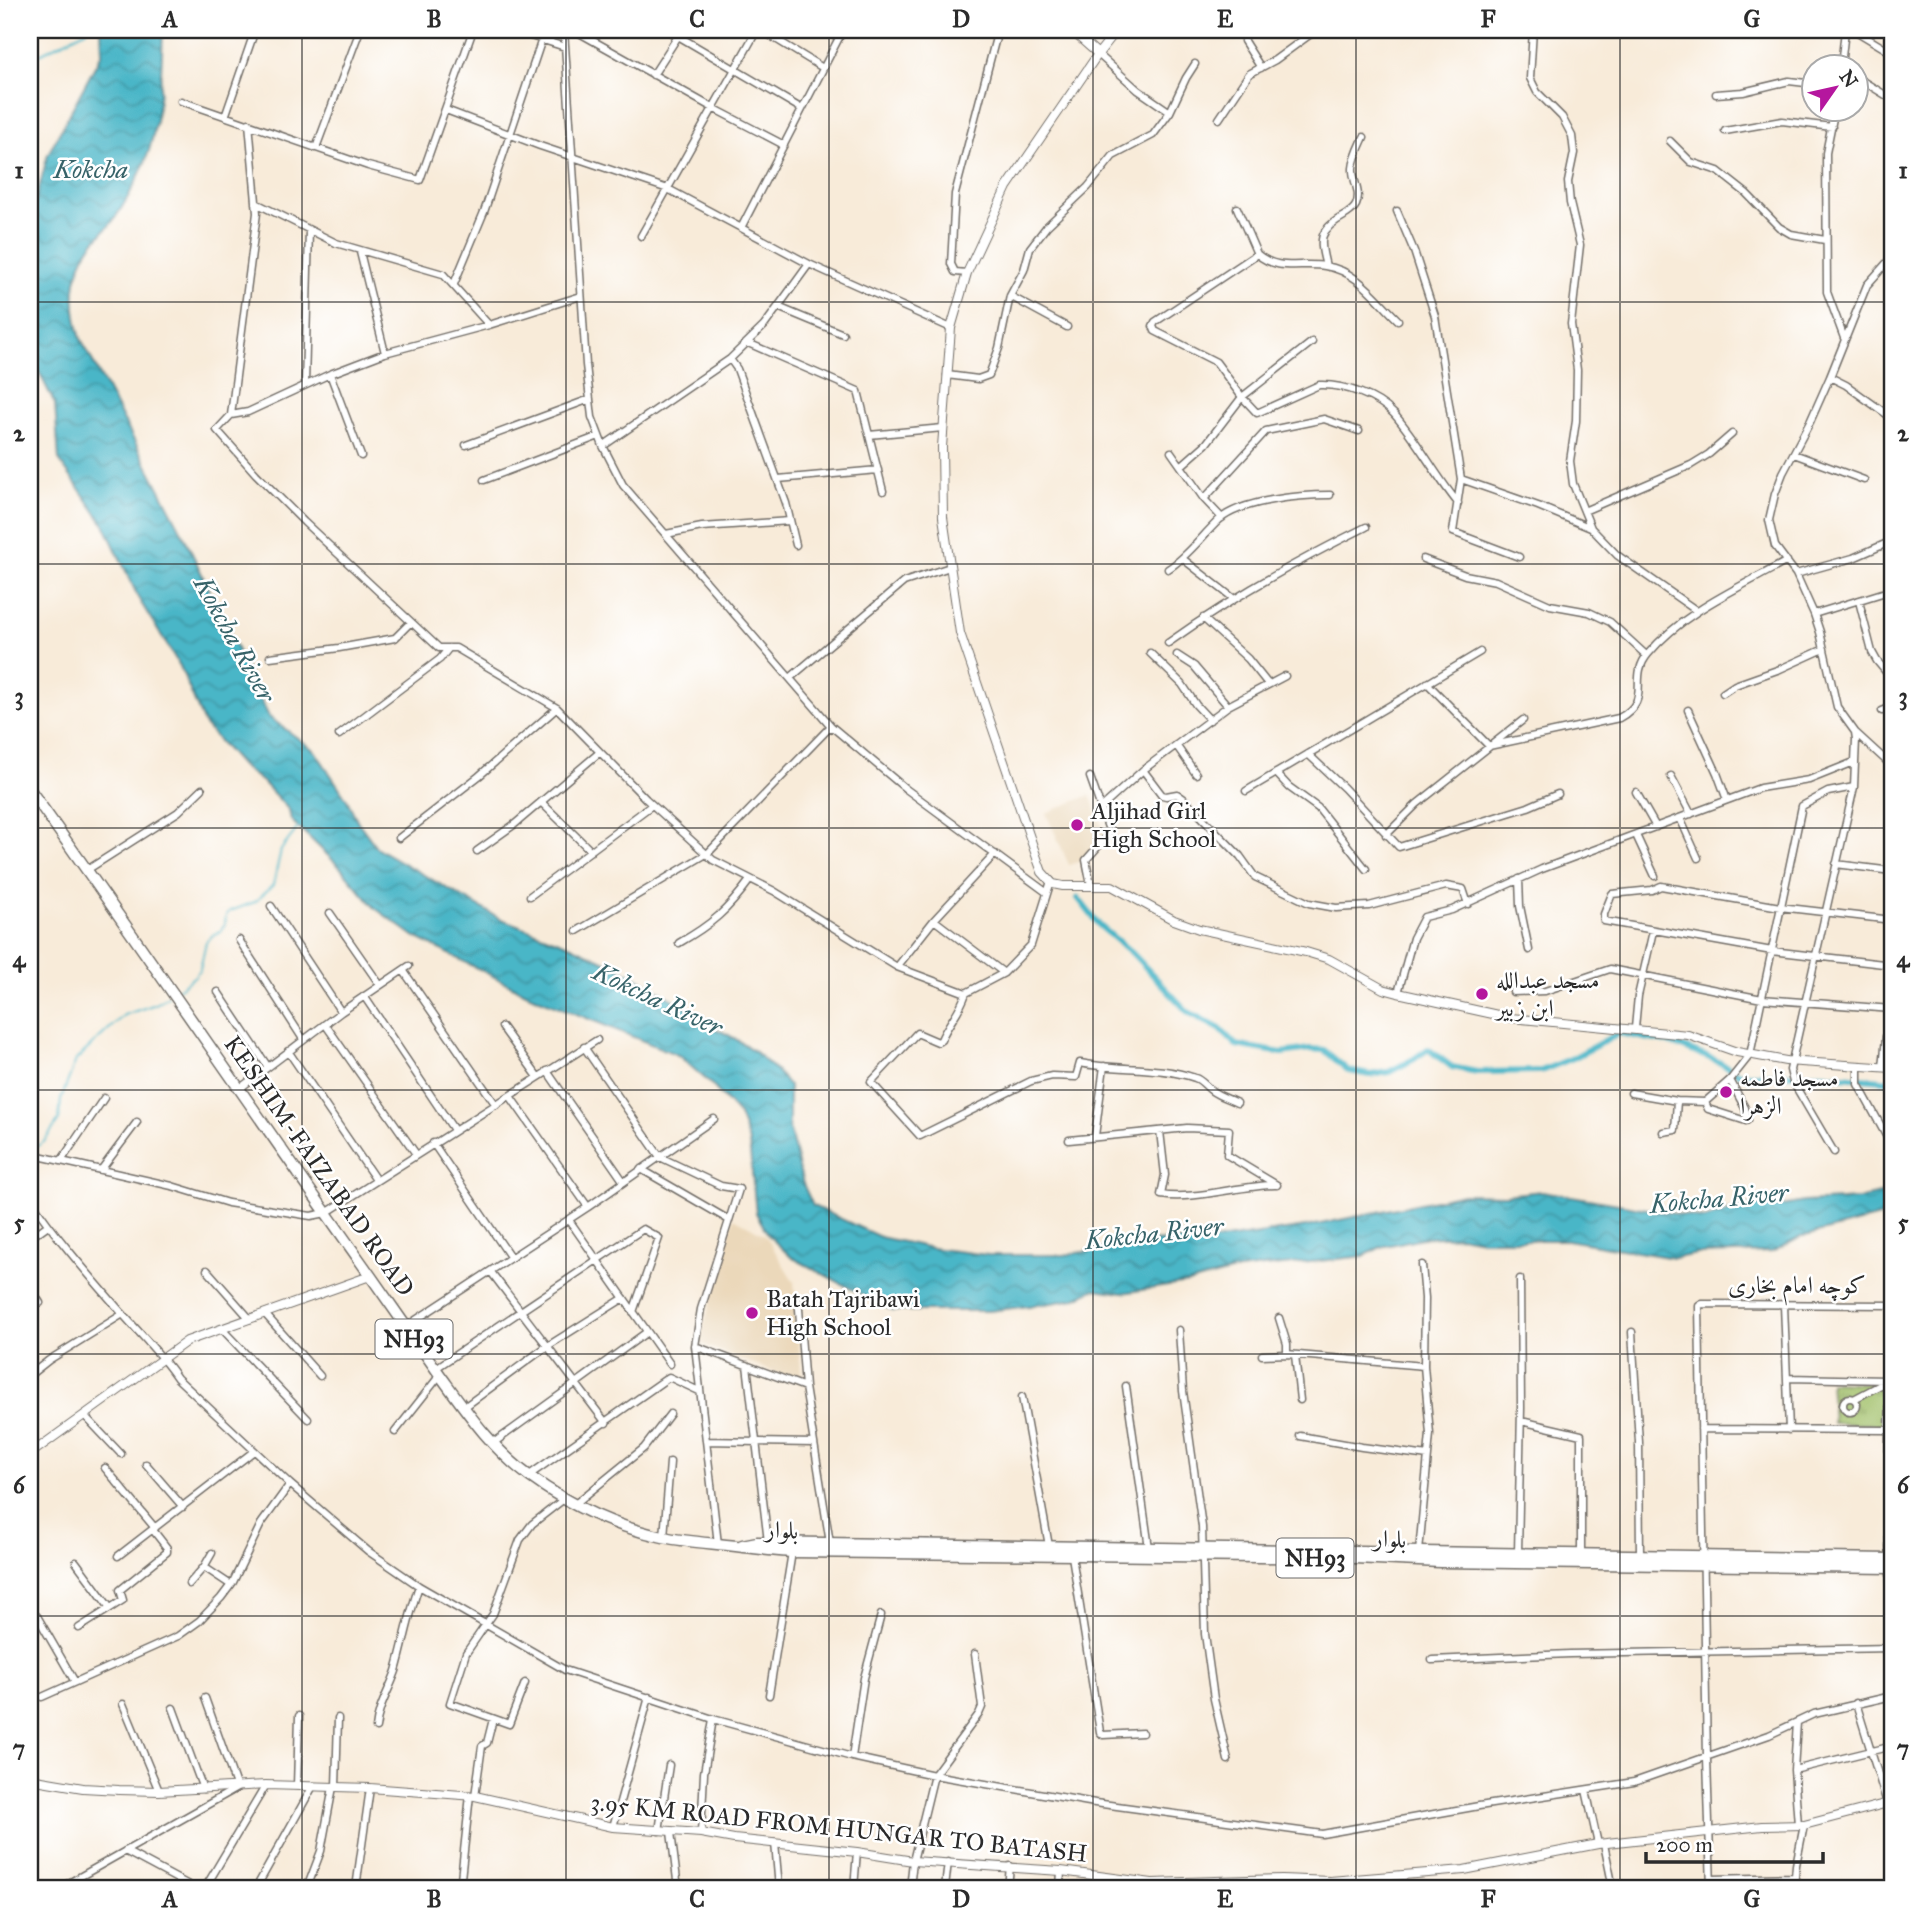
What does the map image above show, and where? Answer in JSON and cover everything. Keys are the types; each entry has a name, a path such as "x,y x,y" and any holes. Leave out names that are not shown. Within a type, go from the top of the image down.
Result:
{"main road":[{"name":"KESHIM-FAIZABAD ROAD","path":"30,790 405,1327 492,1444 528,1476 564,1499 622,1525 664,1537 739,1546"},
{"name":"بلوار","path":"739,1546 768,1542 830,1543 850,1548 1072,1556 1203,1553 1518,1553 1640,1555 1705,1561"},
{"name":"بلوار","path":"739,1546 754,1550 792,1552 850,1548 1049,1546 1149,1548 1203,1553"},
{"name":"بلوار","path":"1355,1555 1440,1562 1891,1563"}],"street":[{"path":"226,114 255,30"},
{"path":"316,148 360,30"},
{"path":"181,101 226,114 316,148 420,180 473,30"},
{"path":"512,30 565,47"},
{"path":"564,30 581,296 592,417 623,485 831,726 906,789 1046,892"},
{"path":"574,30 784,145"},
{"path":"668,30 681,33 802,109"},
{"path":"641,236 759,30 823,68"},
{"path":"741,228 843,30"},
{"path":"967,273 955,272 950,264 955,194 998,30"},
{"path":"1070,30 1138,90 1170,112"},
{"path":"1117,30 1007,187 967,273 951,328 943,428 943,517 960,633 1042,872 1053,884 1063,887 1112,886 1174,920 1199,929 1329,959 1383,989 1398,993 1490,1015 1688,1035 1790,1066 1858,1070 1888,1068 1892,978"},
{"path":"1219,119 1249,74 1275,61 1315,30"},
{"path":"1533,30 1530,78 1537,92 1562,117 1572,136 1574,153 1568,182 1580,245 1571,324 1577,370 1576,421 1570,461 1573,484 1591,528 1617,555 1697,611"},
{"path":"1843,52 1845,30"},
{"path":"1854,30 1892,53"},
{"path":"653,75 681,33"},
{"path":"454,284 480,225 542,39"},
{"path":"1244,41 1261,68"},
{"path":"947,375 978,379 989,375 999,348 1010,296 1024,270 1030,248 1047,226 1088,187 1113,156 1153,135 1170,112 1195,65"},
{"path":"1716,94 1743,92 1789,81 1800,82"},
{"path":"1870,86 1892,99"},
{"path":"446,110 668,189 809,264 951,328"},
{"path":"1725,131 1782,121 1832,127"},
{"path":"1833,122 1826,153 1827,292 1844,338"},
{"path":"249,123 257,213 231,415 217,430 275,493 410,623 439,648 456,648 557,708 652,805 713,860 774,891 897,967 944,987 966,993"},
{"path":"1326,266 1320,244 1325,230 1336,220 1352,212 1356,205 1359,193 1353,170 1364,137"},
{"path":"1670,141 1692,162 1718,171 1746,193 1779,227 1791,234 1825,240"},
{"path":"256,203 360,252 443,274 489,325"},
{"path":"1237,208 1257,254 1280,266 1326,266 1353,276 1367,286 1398,320"},
{"path":"1397,211 1414,251 1435,316 1461,479 1453,532 1519,557"},
{"path":"305,385 309,230"},
{"path":"360,252 384,352"},
{"path":"1257,254 1155,322 1155,331 1216,362 1254,411 1260,413 1319,385 1330,384 1370,396 1392,412 1458,503"},
{"path":"1892,257 1867,285 1830,377 1775,494 1769,520 1775,546 1796,574 1814,614 1837,708 1855,732 1892,766"},
{"path":"603,446 730,359 748,343 778,307 809,264"},
{"path":"231,415 248,412 384,352 489,325 581,296"},
{"path":"1010,296 1067,327"},
{"path":"778,307 843,334"},
{"path":"1181,466 1206,444 1242,397 1312,342"},
{"path":"748,343 858,391 883,491"},
{"path":"730,359 737,369 778,479 796,545"},
{"path":"330,374 361,456"},
{"path":"1830,377 1846,385 1892,418"},
{"path":"466,445 590,399"},
{"path":"1204,499 1266,430 1324,419 1359,431"},
{"path":"869,435 943,428"},
{"path":"1584,511 1691,465 1732,434"},
{"path":"484,480 599,436"},
{"path":"1171,452 1204,499 1222,518"},
{"path":"1794,454 1864,480"},
{"path":"778,479 878,470"},
{"path":"1461,479 1591,528"},
{"path":"1168,569 1183,559 1222,518 1256,504 1298,495 1330,495"},
{"path":"666,534 702,527 790,521"},
{"path":"1168,643 1233,598 1292,564 1366,527"},
{"path":"1796,574 1853,558 1892,541"},
{"path":"1183,559 1233,598"},
{"path":"1423,559 1465,575 1496,581 1550,605 1589,612 1610,622 1646,655"},
{"path":"1489,746 1619,718 1632,711 1638,701 1641,666 1646,655 1678,624 1787,561"},
{"path":"790,678 904,582 950,567"},
{"path":"1814,614 1892,590"},
{"path":"1859,601 1872,652 1892,679"},
{"path":"1203,618 1248,659 1268,684"},
{"path":"270,657 395,638 410,623"},
{"path":"339,735 440,659 449,648"},
{"path":"1723,693 1735,685 1780,670 1824,649"},
{"path":"1246,791 1480,652"},
{"path":"1150,653 1182,684 1210,720"},
{"path":"1177,655 1194,666 1228,706"},
{"path":"1101,808 1143,770 1228,706 1286,676"},
{"path":"1427,683 1489,746"},
{"path":"1882,711 1892,707"},
{"path":"399,838 479,775 557,708"},
{"path":"1688,710 1727,800"},
{"path":"1387,835 1417,804 1523,720"},
{"path":"577,931 708,853 831,726"},
{"path":"1834,1153 1793,1082 1790,1066 1854,787 1855,732"},
{"path":"1176,745 1196,774"},
{"path":"477,851 600,752"},
{"path":"1308,754 1344,788 1396,845 1403,847 1528,807 1558,794"},
{"path":"1398,993 1413,938 1424,918 1468,904 1518,879 1760,788 1809,780 1854,762"},
{"path":"1143,770 1162,795 1177,794 1184,799 1240,856 1255,877 1309,903 1336,908 1369,905 1446,886 1463,889 1468,904"},
{"path":"1276,773 1289,787 1318,808 1366,869"},
{"path":"1671,776 1691,814"},
{"path":"1090,778 1110,833 1086,860 1091,886"},
{"path":"1631,1093 1677,1101 1705,1101 1732,1077 1750,1055 1802,806 1828,792 1854,787"},
{"path":"87,870 178,812 202,789"},
{"path":"1636,792 1656,827"},
{"path":"541,802 591,851"},
{"path":"530,896 652,805"},
{"path":"1680,818 1698,858"},
{"path":"1636,835 1655,876"},
{"path":"897,967 934,920 995,853"},
{"path":"1836,864 1892,871"},
{"path":"1518,879 1520,906 1529,950"},
{"path":"679,943 708,926 729,908 750,880"},
{"path":"1051,881 1031,945 1004,973 966,993 941,1040 938,1042 917,1034 871,1082 920,1136 1031,1081 1052,1076 1076,1077 1080,1063 1155,1069 1198,1079 1213,1092 1237,1103"},
{"path":"1892,919 1780,907 1661,886 1652,890 1612,894 1604,914 1604,921 1653,931 1772,951 1892,965"},
{"path":"271,906 341,1012"},
{"path":"330,914 380,985"},
{"path":"934,920 1004,973"},
{"path":"1635,1028 1642,974 1653,931"},
{"path":"239,940 303,1039"},
{"path":"239,1089 303,1039 406,968 496,1105"},
{"path":"1513,992 1545,991 1610,968 1762,999 1891,1009"},
{"path":"218,992 268,1067"},
{"path":"364,996 454,1130"},
{"path":"325,1024 416,1154"},
{"path":"502,1027 538,1077"},
{"path":"30,1154 172,1186 228,1203 311,1216 326,1213 597,1040"},
{"path":"584,1047 660,1157 721,1186 739,1189 701,1309 695,1346 718,1544"},
{"path":"288,1051 376,1180"},
{"path":"1095,1136 1104,1066"},
{"path":"1858,1070 1858,1084 1888,1139"},
{"path":"547,1071 624,1182"},
{"path":"1705,1101 1708,1109 1748,1120 1732,1077"},
{"path":"510,1097 588,1207"},
{"path":"61,1161 104,1098"},
{"path":"1663,1132 1675,1130 1677,1101"},
{"path":"405,1327 569,1220 714,1119"},
{"path":"102,1170 137,1122"},
{"path":"1069,1140 1187,1128 1228,1130 1227,1155 1277,1185 1161,1195 1165,1175 1160,1131"},
{"path":"433,1143 511,1258"},
{"path":"641,1170 729,1220"},
{"path":"30,1199 48,1225 164,1359 177,1378 290,1484 368,1551 419,1586 565,1670 713,1719 852,1757 934,1775 1095,1803 1322,1834 1634,1782 1707,1758 1814,1714 1892,1696"},
{"path":"569,1220 670,1364"},
{"path":"30,1238 48,1225"},
{"path":"395,1432 438,1372 519,1311 643,1229 659,1238 634,1312"},
{"path":"1419,1552 1430,1434 1424,1366 1425,1298 1422,1265"},
{"path":"208,1270 250,1319"},
{"path":"491,1272 606,1423"},
{"path":"30,1454 187,1341 370,1276"},
{"path":"1518,1553 1520,1279"},
{"path":"30,1287 40,1303"},
{"path":"798,1296 804,1387 830,1543"},
{"path":"463,1408 546,1347 624,1298"},
{"name":"کوچه امام بخاری","path":"1702,1429 1699,1306 1702,1304 1892,1305"},
{"path":"1784,1305 1789,1430"},
{"path":"30,1375 49,1360 123,1314"},
{"path":"265,1314 320,1376"},
{"path":"1279,1318 1291,1355 1300,1400"},
{"path":"222,1329 308,1419"},
{"path":"1179,1331 1203,1553 1205,1634 1214,1699 1228,1760"},
{"path":"492,1444 647,1332"},
{"path":"1632,1332 1639,1454 1640,1555"},
{"path":"695,1346 804,1387"},
{"path":"1262,1355 1424,1366"},
{"path":"747,1365 768,1542"},
{"path":"528,1476 669,1377 699,1391"},
{"path":"1788,1378 1891,1380"},
{"path":"1854,1399 1891,1380"},
{"path":"1891,1380 1888,1430 1892,1637"},
{"path":"1126,1385 1149,1548"},
{"path":"1021,1397 1049,1546"},
{"path":"575,1504 644,1448 670,1413"},
{"path":"84,1415 121,1454"},
{"path":"1521,1420 1581,1435 1581,1555"},
{"path":"1711,1888 1702,1429 1888,1430"},
{"path":"1300,1436 1428,1456"},
{"path":"706,1441 814,1443"},
{"path":"118,1556 254,1451"},
{"path":"664,1537 670,1462"},
{"path":"146,1464 183,1507"},
{"path":"79,1628 122,1600 120,1590 167,1552 154,1529 105,1468"},
{"path":"42,1697 178,1636 199,1621 231,1585 261,1524 290,1484"},
{"path":"525,1683 510,1723 507,1724 450,1703 466,1653 493,1614 520,1540 532,1524 564,1499"},
{"path":"769,1695 792,1552"},
{"path":"189,1584 212,1553"},
{"path":"1072,1556 1100,1732 1103,1735 1142,1733"},
{"path":"76,1562 110,1608"},
{"path":"204,1567 231,1585"},
{"path":"376,1728 377,1717 395,1672 419,1586"},
{"path":"852,1757 864,1678 881,1615"},
{"path":"37,1616 75,1682"},
{"path":"1432,1660 1892,1648"},
{"path":"910,1888 913,1861 934,1775 982,1707 975,1654"},
{"path":"613,1827 649,1697"},
{"path":"64,1887 237,1788 205,1698"},
{"path":"1856,1703 1890,1803"},
{"path":"123,1704 159,1791"},
{"path":"173,1708 203,1788"},
{"path":"297,1786 299,1716"},
{"path":"307,1888 321,1851 335,1787 338,1718"},
{"path":"460,1888 482,1746 487,1743 494,1719"},
{"path":"701,1833 705,1773 713,1719"},
{"path":"1794,1888 1801,1825 1794,1770 1797,1722"},
{"path":"1794,1770 1892,1746"},
{"path":"659,1830 669,1765"},
{"name":"3.95 KM ROAD FROM HUNGAR TO BATASH","path":"30,1779 83,1788 159,1791 266,1785 370,1787 473,1796 613,1827 701,1833 913,1861 1061,1871 1151,1886 1282,1884 1464,1870 1601,1844 1762,1826 1801,1825 1890,1803"},
{"path":"205,1888 266,1785"},
{"path":"256,1888 313,1786"},
{"path":"356,1888 370,1787"},
{"path":"1586,1790 1613,1888"},
{"path":"671,1832 678,1888"},
{"path":"775,1843 779,1888"},
{"path":"125,1851 194,1888"},
{"path":"854,1888 857,1852"},
{"path":"945,1888 948,1863"},
{"path":"1008,1888 1010,1866"},
{"path":"1060,1888 1061,1871"},
{"path":"1711,1879 1795,1877"}],"shaded area":[{"name":"Aljihad Girl High School","path":"1090,795 1107,838 1085,860 1069,865 1046,813"},
{"name":"Batah Tajribawi High School","path":"734,1218 765,1235 794,1282 802,1383 699,1343"}],"green space":[{"path":"1830,1382 1884,1384 1884,1425 1833,1423"}],"water":[{"name":"Kokcha","path":"101,30 163,30 161,80 154,130 145,162 121,208 93,243 79,268 75,295 77,324 81,339 183,534 269,717 315,751 377,848 499,918 567,944 629,973 712,1023 712,1027 745,1045 772,1067 789,1086 789,1128 803,1184 813,1206 880,1237 931,1248 988,1255 1064,1255 1147,1242 1218,1240 1306,1227 1464,1194 1505,1195 1542,1191 1705,1219 1740,1207 1768,1204 1769,1207 1777,1207 1804,1202 1860,1199 1892,1191 1892,1214 1801,1237 1772,1252 1697,1254 1674,1258 1567,1240 1482,1240 1460,1236 1422,1238 1381,1247 1364,1256 1238,1270 1188,1283 1122,1293 1095,1289 1074,1299 989,1311 893,1311 791,1257 769,1236 756,1213 749,1142 739,1115 711,1084 678,1055 530,995 415,937 375,908 340,867 291,820 289,810 265,784 241,766 204,724 180,666 140,601 104,524 59,460 55,404 31,356 30,222 48,154 102,53"}],"waterway":[{"path":"30,59 87,30"},
{"path":"175,991 200,969 206,942 220,932 226,915 255,902 273,885 281,850 300,825"},
{"path":"1078,898 1100,926 1132,953 1188,1012 1220,1029 1236,1045 1282,1053 1324,1050 1349,1071 1370,1075 1389,1072 1428,1049 1452,1067 1477,1072 1541,1071 1573,1058 1619,1033 1671,1043 1715,1060 1740,1074 1821,1074 1892,1081"},
{"path":"30,1150 44,1142 59,1120 61,1099 76,1060 124,1015 156,1004 168,996"}],"place":[{"name":"Aljihad Girl High School","path":"1077,825"},
{"name":"مسجد عبدالله ابن زبیر","path":"1482,994"},
{"name":"مسجد فاطمه الزهرا","path":"1726,1092"},
{"name":"Batah Tajribawi High School","path":"752,1313"}],"water label":[{"name":"Kokcha River","path":"235,639"},
{"name":"Kokcha River","path":"658,999"},
{"name":"Kokcha River","path":"1719,1198"},
{"name":"Kokcha River","path":"1154,1233"}]}
